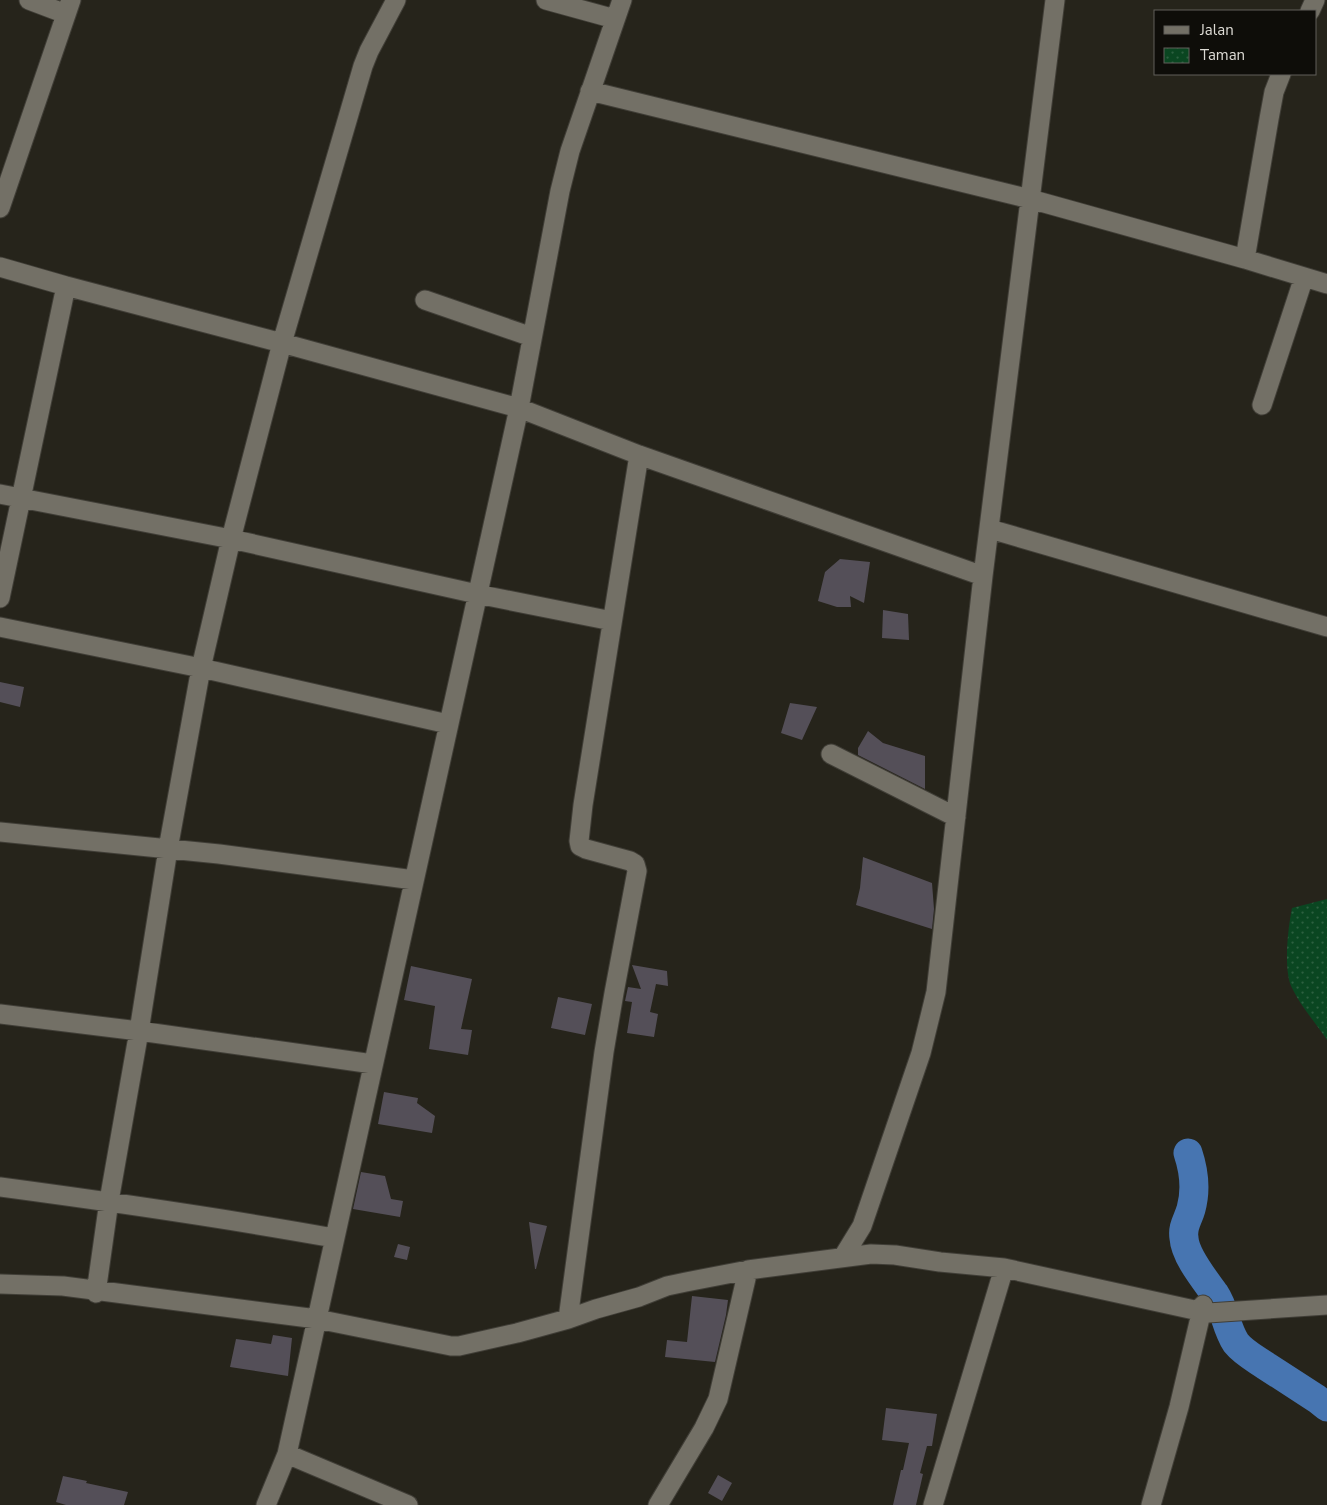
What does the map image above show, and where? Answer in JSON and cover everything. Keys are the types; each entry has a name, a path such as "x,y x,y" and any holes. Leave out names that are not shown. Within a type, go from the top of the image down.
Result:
{"street":[{"path":"0,208 68,7 29,0"},
{"path":"96,1291 109,1201 168,849 202,668 231,539 282,343 363,66 368,52 396,0"},
{"path":"546,0 615,19"},
{"path":"266,1505 287,1454 519,408 564,173 622,0"},
{"path":"843,1257 862,1226 923,1045 936,992 983,576 1055,0"},
{"path":"1245,259 1274,92 1281,75"},
{"path":"590,91 1030,199 1327,284"},
{"path":"0,267 519,408 639,455 983,576"},
{"path":"1262,405 1304,277"},
{"path":"0,598 66,286"},
{"path":"424,300 532,337"},
{"path":"568,1320 604,1052 638,871 635,864 630,861 586,849 580,846 579,841 583,805 639,455"},
{"path":"0,494 231,539 477,594 612,621"},
{"path":"990,529 1327,627"},
{"path":"0,627 202,668 448,724"},
{"path":"831,754 956,817"},
{"path":"0,832 219,854 414,880"},
{"path":"0,1014 139,1031 373,1064"},
{"path":"0,1187 109,1201 334,1238"},
{"path":"0,1284 63,1286 317,1319 450,1346 459,1346 568,1320 667,1286 748,1270 871,1254 895,1255 940,1262 1004,1268 1203,1308 1208,1313 1327,1305"},
{"path":"933,1505 1004,1268"},
{"path":"658,1505 704,1428 718,1399 748,1270"},
{"path":"1151,1505 1179,1407 1203,1308"},
{"path":"287,1454 408,1505"}],"green space":[{"path":"1327,899 1327,1040 1292,988 1289,980 1287,960 1292,908"}],"building":[{"path":"840,559 870,562 864,603 850,596 851,607 837,607 818,601 825,572"},
{"path":"883,610 908,614 909,640 882,638"},
{"path":"0,682 24,687 20,707 0,702"},
{"path":"790,703 817,707 802,740 781,733"},
{"path":"868,731 883,743 925,756 925,789 858,755 858,748"},
{"path":"863,857 932,883 934,909 932,929 856,905 860,888"},
{"path":"632,965 667,971 668,986 656,984 650,1012 658,1014 654,1037 627,1033 632,1002 625,1001 628,987 641,989"},
{"path":"411,966 472,979 461,1029 472,1030 468,1055 429,1049 435,1006 404,1000"},
{"path":"558,997 592,1004 585,1035 551,1028"},
{"path":"384,1092 418,1098 417,1103 435,1116 432,1133 378,1124"},
{"path":"361,1172 385,1176 391,1199 403,1201 400,1217 353,1209"},
{"path":"529,1222 547,1226 536,1269 535,1269"},
{"path":"398,1244 410,1247 407,1260 394,1257"},
{"path":"692,1296 728,1300 715,1362 665,1357 667,1340 687,1342"},
{"path":"273,1335 292,1338 288,1376 230,1367 236,1339 271,1344"},
{"path":"886,1408 937,1414 932,1446 927,1446 920,1473 923,1474 916,1505 893,1505 909,1443 882,1440"},
{"path":"718,1475 732,1483 722,1501 708,1493"},
{"path":"63,1476 128,1492 124,1505 66,1505 56,1502"}],"waterway":[{"path":"1188,1153 1192,1167 1194,1188 1193,1202 1184,1230 1185,1245 1196,1267 1215,1294 1236,1343 1246,1353 1327,1407"}]}
